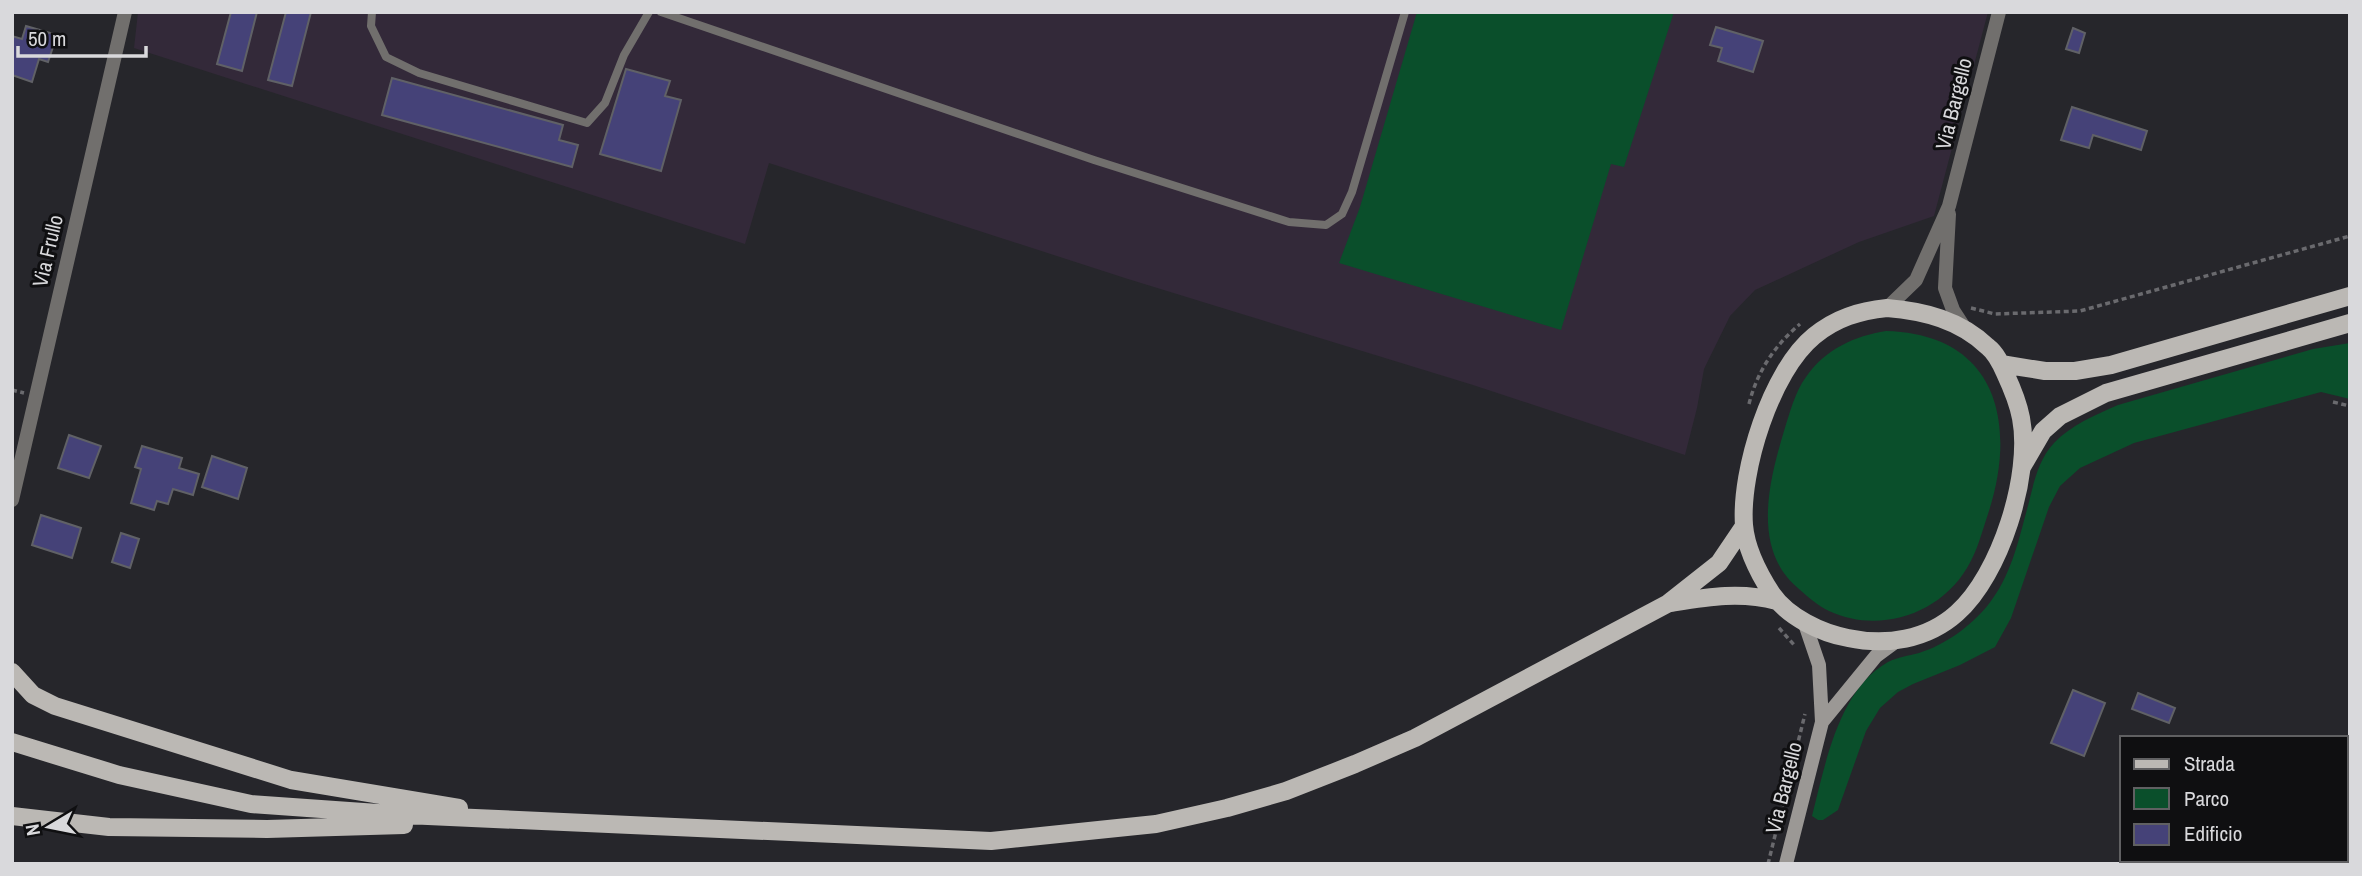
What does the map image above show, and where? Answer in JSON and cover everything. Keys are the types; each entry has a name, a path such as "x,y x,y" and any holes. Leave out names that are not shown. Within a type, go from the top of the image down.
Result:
{"main road":[{"path":"2001,364 2045,371 2076,371 2110,365 2350,296"},
{"path":"1886,308 1914,310 1966,330 1990,348 2001,364 2014,390 2021,421 2022,467 2014,506 2000,549 1986,579 1955,615 1923,634 1895,642 1864,642 1837,636 1804,621 1777,601 1764,583 1751,553 1744,526 1746,487 1758,432 1774,393 1790,364 1812,337 1837,320 1861,311 1886,308"},
{"path":"2022,467 2043,431 2060,416 2106,393 2350,323"},
{"path":"12,742 119,775 251,804 406,815 991,841 1156,824 1274,794 1356,764 1415,737 1667,604 1719,563 1744,526"},
{"path":"1667,604 1732,595 1754,595 1777,601"},
{"name":"Via Bargello","path":"1786,864 1822,722 1819,665 1804,621"},
{"name":"Via Bargello","path":"1822,722 1876,656 1895,642"},
{"path":"12,672 33,695"},
{"path":"12,688 55,706 291,780 542,821"},
{"path":"12,816 109,827 241,828 542,821"}],"street":[{"name":"Via Frullo","path":"12,500 125,12"},
{"name":"Via Bargello","path":"1886,308 1916,281 1950,206 1999,12"},
{"name":"Via Bargello","path":"1950,206 1945,288 1953,310 1966,330"}],"lane":[{"path":"372,12 371,26 386,57 419,73 587,123 605,103 624,55 649,12"},
{"path":"661,12 1107,164 1289,222 1326,225 1342,214 1352,192 1405,12"}],"path":[{"path":"1966,304 1973,309 1995,314 2080,311 2350,236"},
{"path":"2333,402 2350,406"},
{"path":"1776,625 1799,651"},
{"path":"1768,864 1805,705"}],"shaded area":[{"path":"138,12 1988,12 1934,216 1859,242 1755,290 1730,316 1704,369 1685,455 1473,385 1128,279 769,163 745,244 134,48"}],"green space":[{"path":"1417,12 1674,12 1624,167 1611,164 1561,330 1339,263 1360,207"},
{"path":"1886,331 1923,336 1953,348 1975,366 1990,390 1998,417 2000,447 1997,480 1988,514 1971,562 1955,584 1941,598 1906,616 1867,621 1848,618 1825,609 1802,592 1784,573 1774,555 1769,535 1769,493 1778,451 1793,402 1802,383 1831,351 1863,336"},
{"path":"2350,343 2350,399 2321,392 2134,443 2080,468 2060,486 2049,507 2011,618 1995,647 1913,684 1898,692 1880,708 1866,731 1838,810 1823,820 1812,816 1836,731 1857,691 1871,675 1888,662 1929,650 1957,634 1981,613 1996,593 2014,556 2041,463 2049,449 2061,437 2084,421 2118,405 2313,349"}],"building":[{"path":"231,12 257,12 242,71 217,64"},
{"path":"286,12 311,12 292,86 268,80"},
{"path":"26,26 57,35 48,62 39,59 32,82 12,75 12,36 22,39"},
{"path":"1716,27 1763,41 1753,72 1718,61 1722,48 1710,45"},
{"path":"2073,28 2085,33 2079,53 2066,49"},
{"path":"626,69 670,81 665,96 681,100 661,171 600,154"},
{"path":"392,78 563,125 559,140 578,145 572,167 382,115"},
{"path":"2072,107 2147,131 2141,150 2093,135 2089,148 2061,140"},
{"path":"69,435 101,446 89,478 58,468"},
{"path":"142,446 182,458 179,468 199,474 193,495 173,489 168,504 157,501 154,510 131,503 141,469 135,467"},
{"path":"212,456 247,468 238,499 202,487"},
{"path":"41,515 81,528 72,558 32,545"},
{"path":"121,533 139,539 130,568 112,562"},
{"path":"2073,690 2105,703 2084,756 2051,743"},
{"path":"2138,693 2175,708 2169,723 2132,709"}]}
